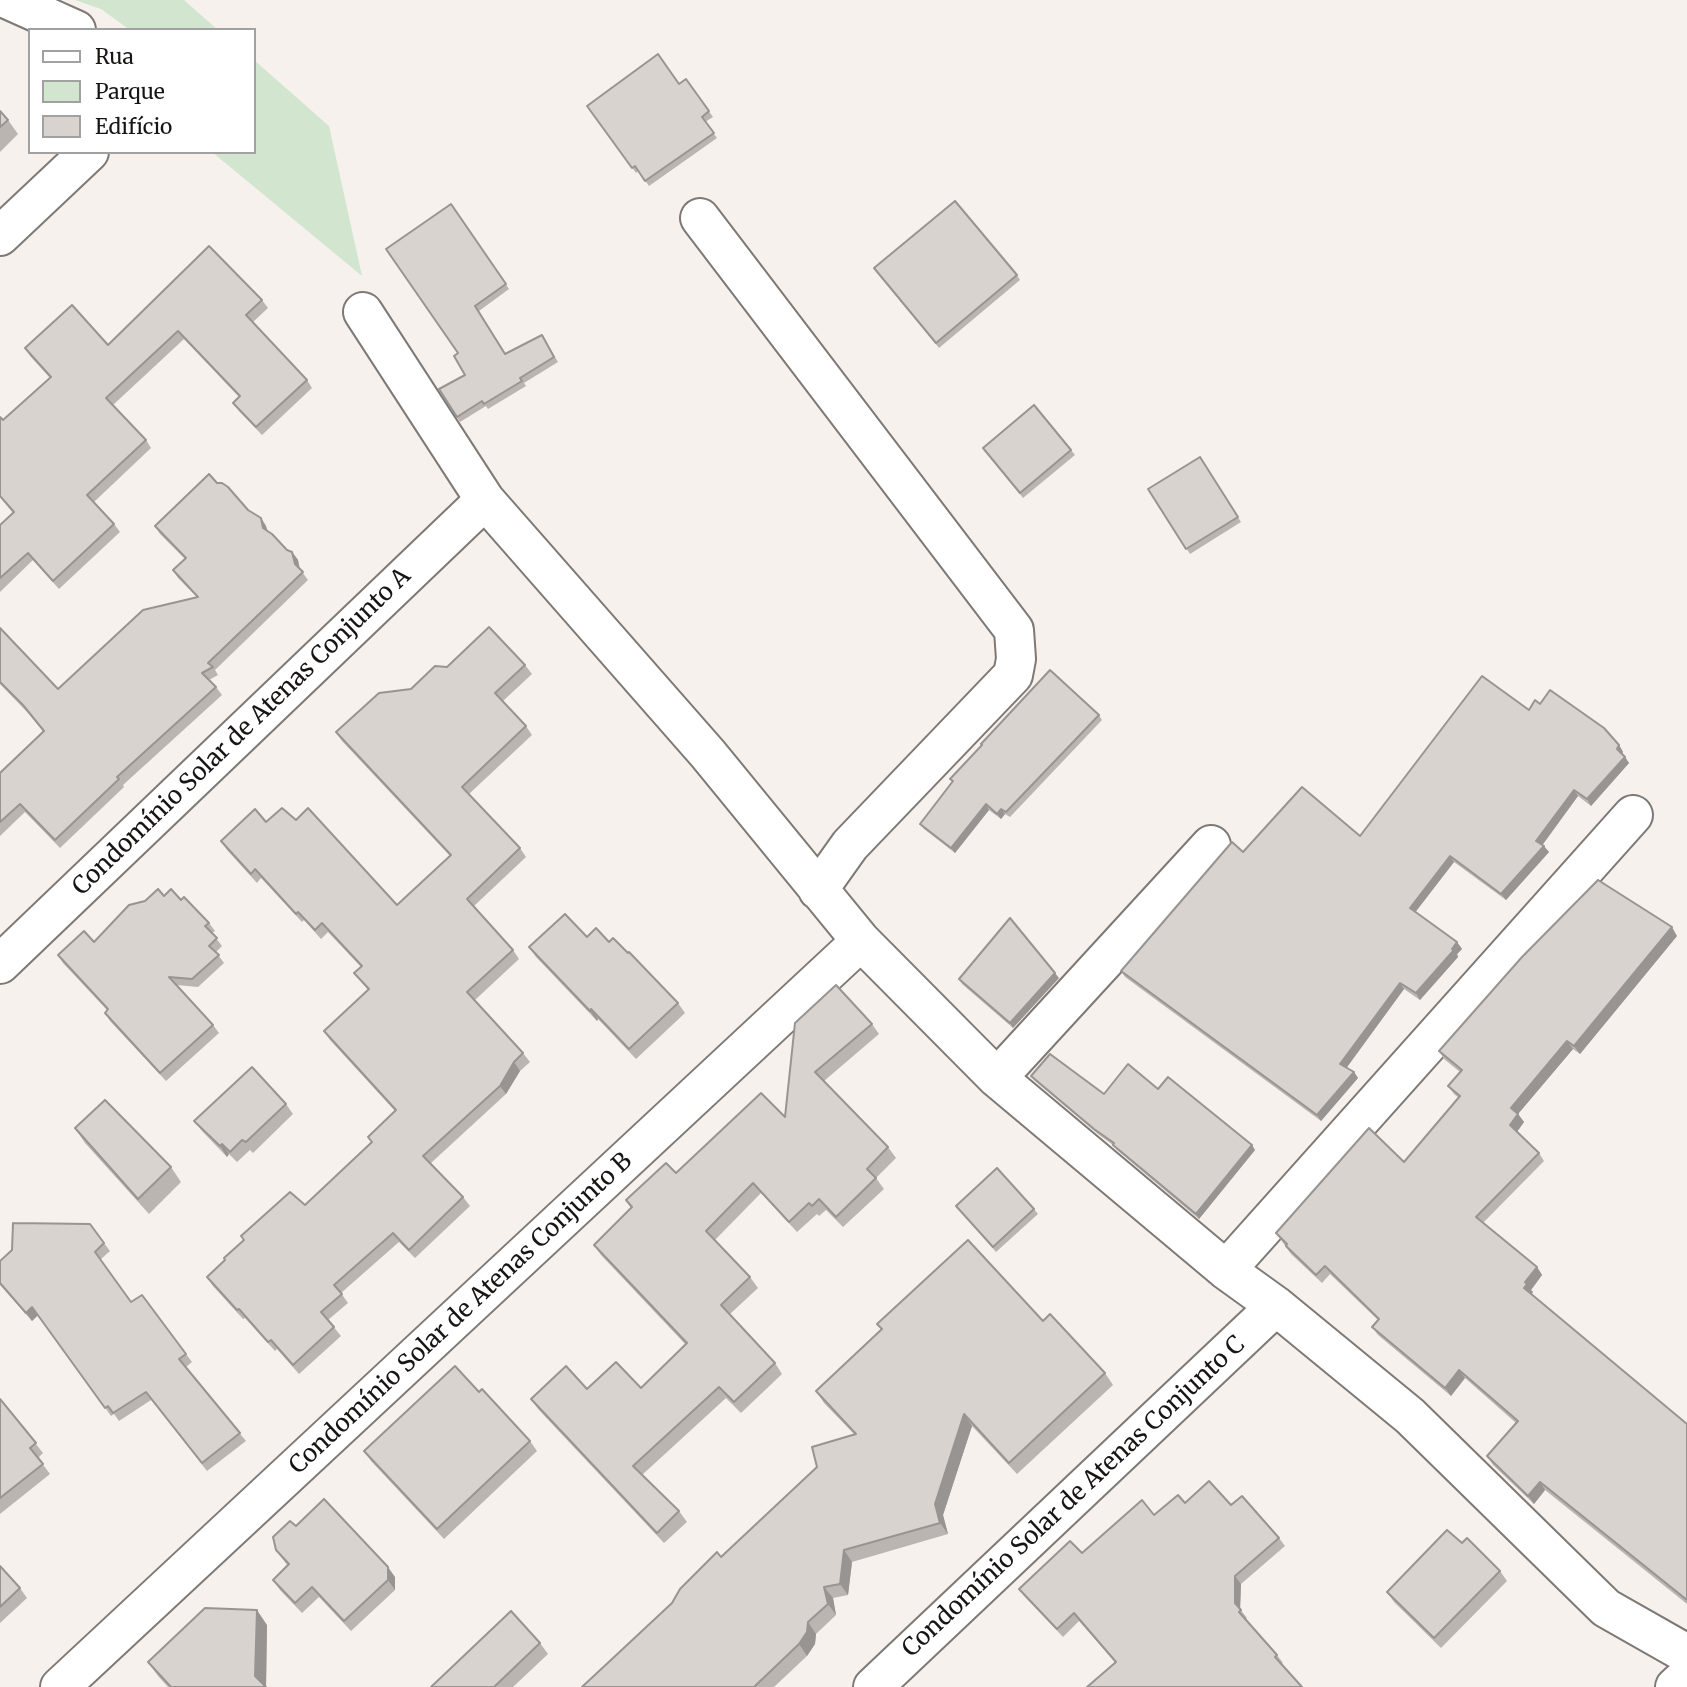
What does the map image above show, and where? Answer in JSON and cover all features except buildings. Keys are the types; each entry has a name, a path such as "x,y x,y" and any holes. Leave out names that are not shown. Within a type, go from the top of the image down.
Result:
{"street":[{"path":"9,0 72,28"},
{"path":"0,236 87,154"},
{"path":"700,218 1014,630 1016,659 1013,675 850,845 818,890"},
{"path":"363,312 485,500 708,754 861,942 997,1078 1226,1270 1276,1306 1410,1416 1606,1608 1687,1654"},
{"name":"Condomínio Solar de Atenas Conjunto A","path":"0,964 485,500"},
{"path":"1226,1270 1633,814"},
{"path":"997,1078 1211,845"},
{"name":"Condomínio Solar de Atenas Conjunto B","path":"61,1687 861,942"},
{"name":"Condomínio Solar de Atenas Conjunto C","path":"873,1687 1276,1306"},
{"path":"1675,1687 1687,1676"}],"green space":[{"path":"75,0 184,0 216,28 127,28 101,9"},
{"path":"256,62 329,126 362,276 214,154 256,154"}]}
